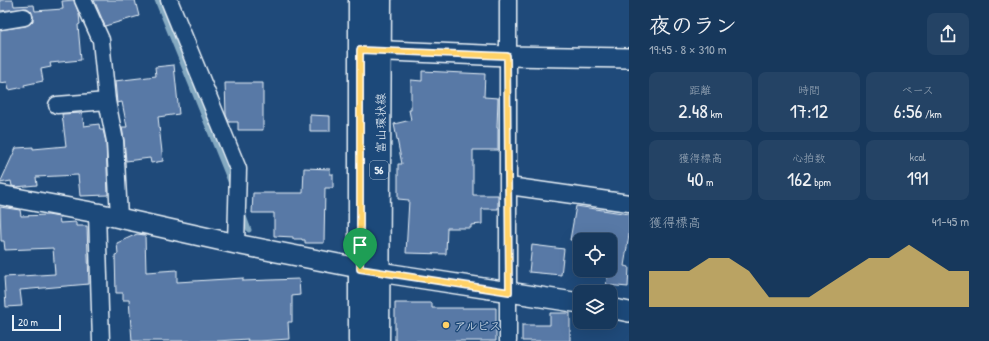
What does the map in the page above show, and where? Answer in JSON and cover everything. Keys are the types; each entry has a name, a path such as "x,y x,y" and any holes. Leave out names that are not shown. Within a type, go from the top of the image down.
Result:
{"main road":[{"name":"富山環状線","path":"360,0 370,50"},
{"name":"富山環状線","path":"360,341 369,270 370,50 380,0"},
{"name":"富山環状線","path":"369,270 378,341"}],"street":[{"path":"83,0 101,40 107,100 115,140 119,218"},
{"path":"169,0 238,169 236,244"},
{"path":"508,0 508,341"},
{"path":"0,21 24,17"},
{"path":"370,50 507,56 629,58"},
{"path":"57,105 107,100"},
{"path":"508,186 629,203"},
{"path":"0,195 97,213 236,244 369,270 573,302"},
{"path":"97,213 101,341"},
{"path":"617,309 629,312"}],"building":[{"path":"0,0 13,0 14,6 34,5 35,11 63,9 62,1 74,0 79,14 80,24 78,25 81,60 50,63 51,67 41,69 43,81 9,90 7,82 0,83 0,30 26,26 33,21 33,16 31,11 27,8 0,11"},
{"path":"94,0 135,0 139,16 105,26"},
{"path":"174,65 179,114 158,117 163,161 151,163 150,158 126,161 122,127 127,127 122,102 117,103 115,81 156,76 155,67"},
{"path":"422,71 485,74 484,97 498,98 498,150 473,150 473,195 498,195 498,209 482,209 482,224 471,225 471,228 447,228 446,254 406,253 409,200 398,199 398,164 402,164 394,124 411,120 409,110 411,110 411,80 422,81"},
{"path":"225,83 263,83 263,130 238,130 238,122 229,122 226,115"},
{"path":"82,113 84,126 99,124 100,130 103,130 106,142 108,195 80,196 78,175 36,177 37,185 16,187 12,186 11,181 0,183 16,148 33,147 33,149 66,146 62,114"},
{"path":"310,115 330,116 330,131 310,131"},
{"path":"304,168 330,169 330,174 333,174 333,188 325,188 324,243 305,243 305,240 302,239 274,236 274,213 252,213 253,193 303,193"},
{"path":"576,206 629,214 629,235 624,266 629,267 628,287 606,285 607,277 617,277 617,233 573,233 573,240 570,240"},
{"path":"0,207 20,210 21,216 48,215 59,217 60,223 76,222 76,226 87,226 89,284 20,290 22,306 6,307 4,277 55,274 53,248 5,250 4,241 1,241"},
{"path":"137,234 145,235 146,272 177,270 177,282 243,278 243,281 299,279 300,295 292,296 292,322 288,322 289,339 259,341 247,341 248,339 217,341 132,341 129,300 123,300 123,293 116,293 115,255 118,254 117,243"},
{"path":"532,245 564,249 561,275 529,272"},
{"name":"アルビス","path":"395,303 432,303 432,308 496,308 496,341 395,341"},
{"path":"550,313 570,313 570,341 522,341 522,325 550,325"}],"waterway":[{"path":"157,0 232,186"},
{"path":"243,214 249,230"}],"place":[{"name":"アルビス","path":"446,325"}],"route":[{"path":"360,50 507,56 509,292 360,269 360,50"}]}
